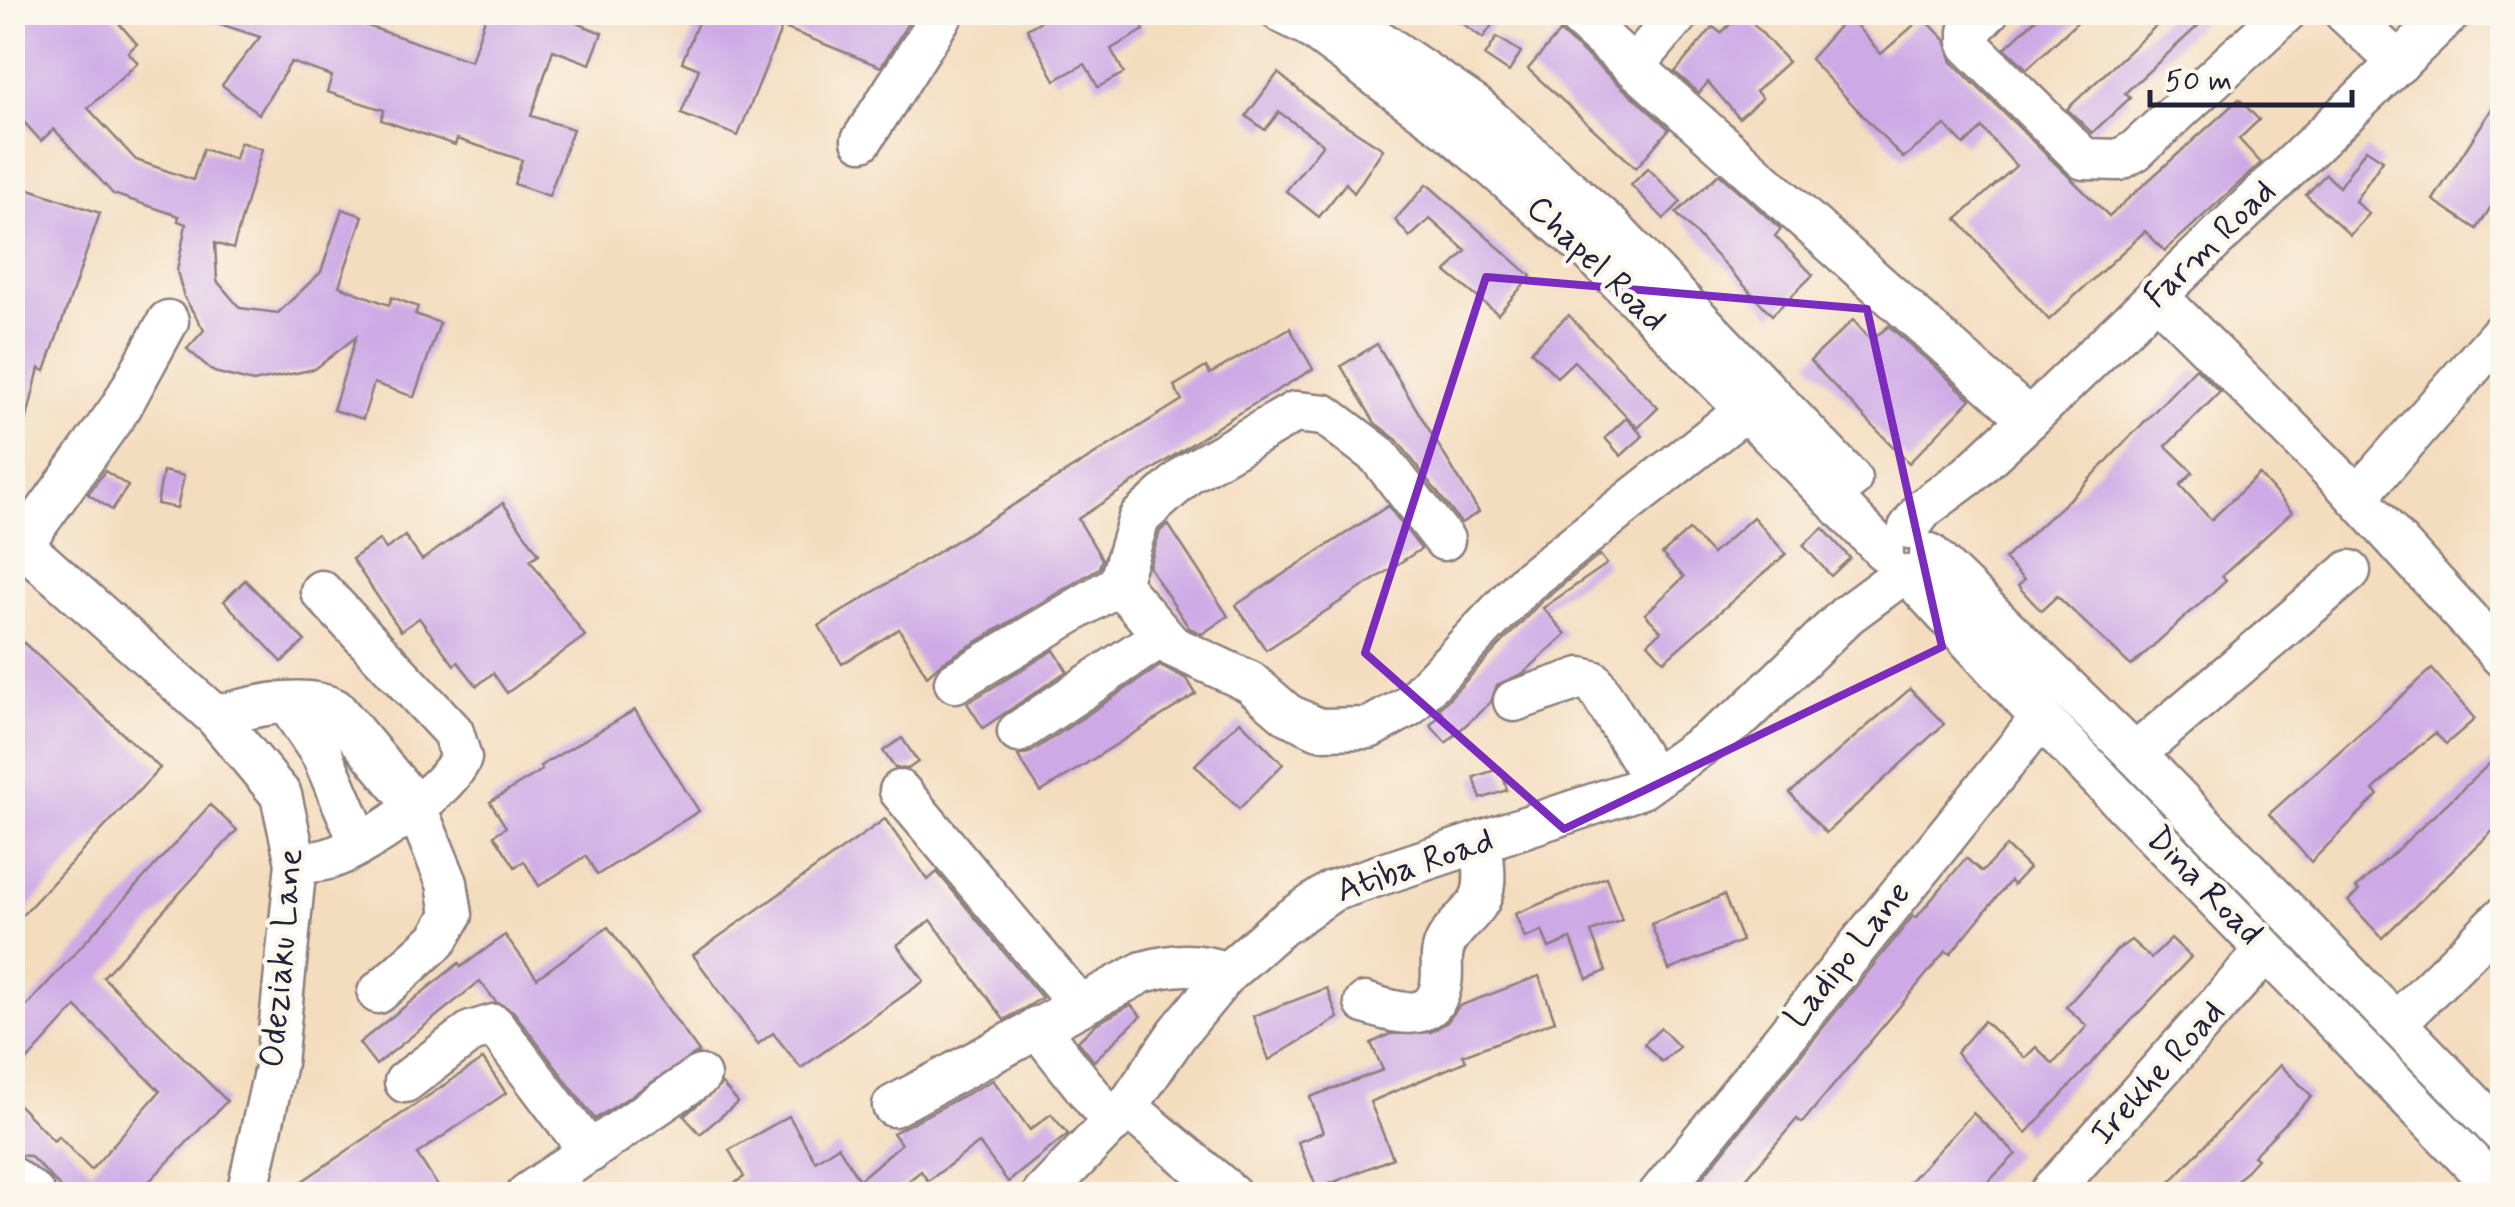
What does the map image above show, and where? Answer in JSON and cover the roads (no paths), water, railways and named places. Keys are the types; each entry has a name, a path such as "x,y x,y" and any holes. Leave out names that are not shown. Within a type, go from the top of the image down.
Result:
{"street":[{"path":"862,140 944,12"},
{"name":"Chapel Road","path":"1281,12 1307,26 1451,131 1591,252 1744,411 1906,552"},
{"name":"Chapel Road","path":"1338,12 1475,106 1613,229 1906,552"},
{"path":"1572,12 2029,419"},
{"path":"1634,64 1680,12"},
{"path":"1988,12 1969,32 1970,44 2084,160 2102,163 2135,151 2286,12"},
{"path":"2344,12 2399,63"},
{"name":"Farm Road","path":"1906,552 1969,476 2451,12"},
{"path":"2157,296 2357,498 2502,657"},
{"path":"18,541 121,408 168,321"},
{"path":"2357,498 2502,332"},
{"path":"1119,584 1162,636 1182,651 1250,682 1287,714 1319,730 1369,728 1409,706 1526,583 1744,411"},
{"path":"955,682 1119,584 1138,518 1189,473 1294,412 1325,415 1378,455 1444,540"},
{"name":"Odeziaku Lane","path":"18,541 216,716 281,795 296,863 276,1063 248,1194"},
{"name":"Atiba Road","path":"1043,1194 1120,1115 1177,1034 1227,974 1276,928 1332,891 1642,788 1744,714 1906,552"},
{"name":"Dina Road","path":"1906,552 2041,718 2502,1194"},
{"name":"Dina Road","path":"1906,552 2135,754 2502,1133"},
{"path":"2135,754 2350,571"},
{"path":"296,863 329,859 415,805 455,772 460,744 321,590"},
{"path":"1018,732 1162,636"},
{"path":"1514,701 1581,678 1593,681 1653,779"},
{"path":"216,716 310,701 335,709 415,805 448,883 452,915 438,939 378,993"},
{"path":"287,703 322,755 360,842"},
{"name":"Ladipo Lane","path":"1659,1194 2041,718"},
{"path":"900,792 1078,1005"},
{"path":"1365,1003 1401,1016 1422,1011 1434,1001 1441,985 1440,955 1450,935 1480,901 1482,844"},
{"path":"2396,1023 2502,918"},
{"name":"Irekhe Road","path":"2049,1194 2266,951"},
{"path":"893,1106 1132,976 1175,963 1201,964 1227,974"},
{"path":"405,1082 471,1032 494,1025 590,1152"},
{"path":"1037,1027 1120,1115 1231,1194"},
{"path":"527,1194 700,1076"},
{"path":"12,1178 34,1194"}]}
